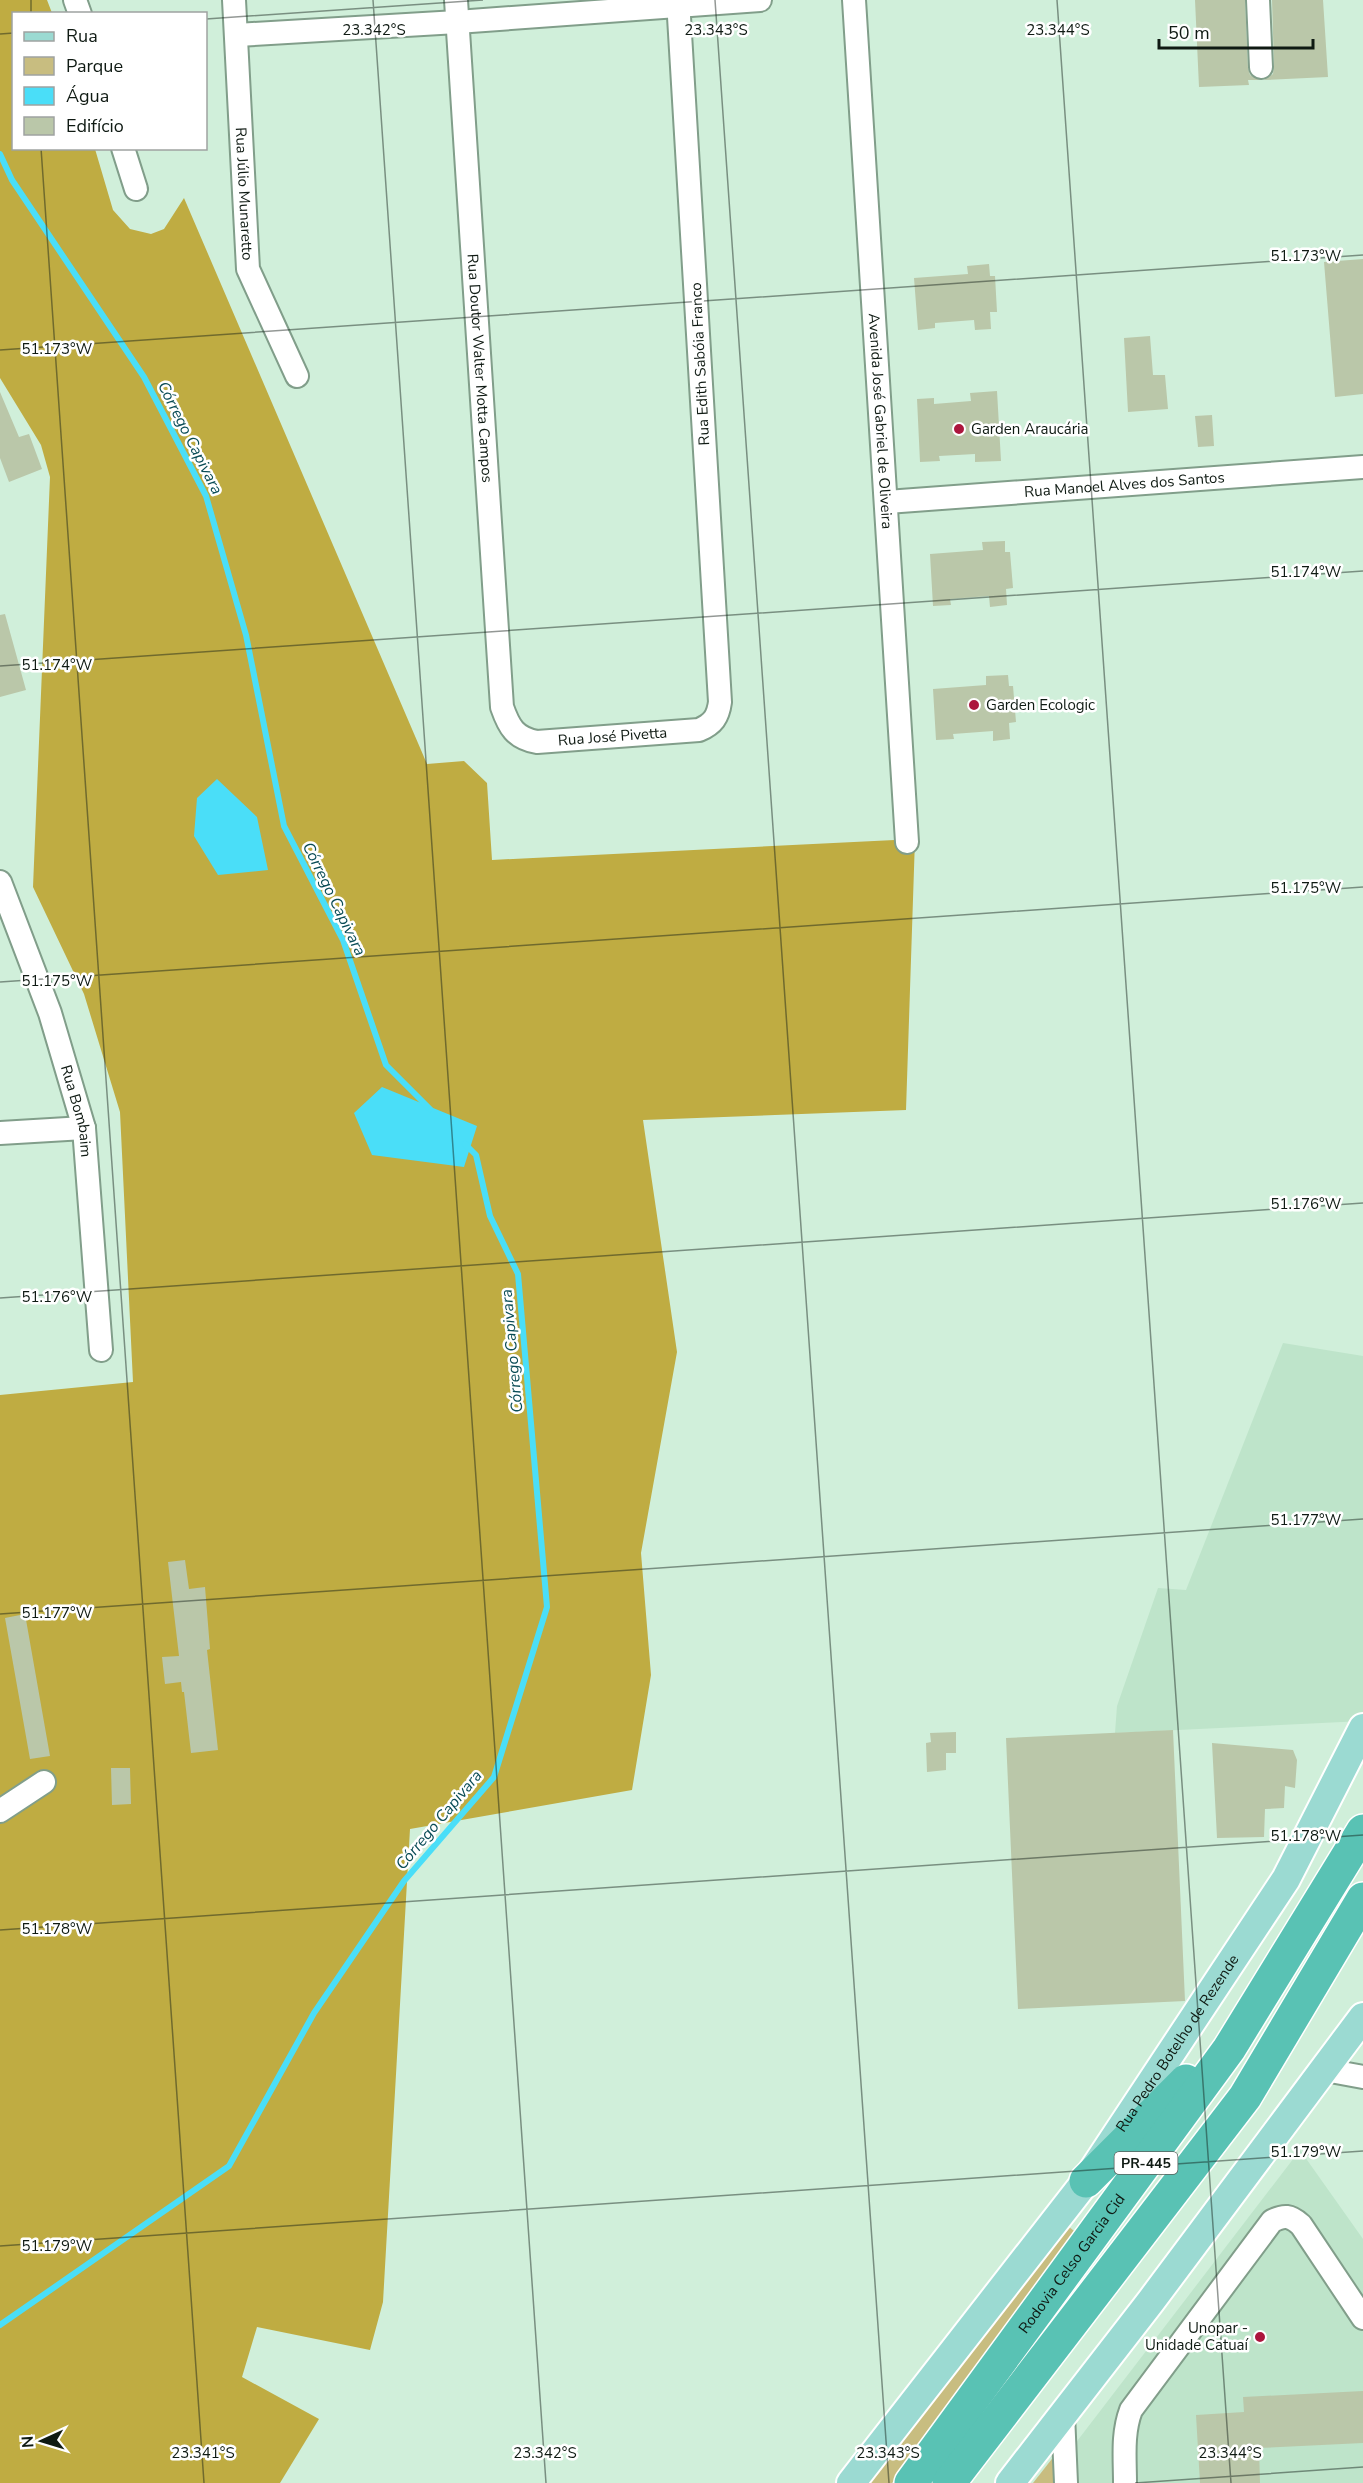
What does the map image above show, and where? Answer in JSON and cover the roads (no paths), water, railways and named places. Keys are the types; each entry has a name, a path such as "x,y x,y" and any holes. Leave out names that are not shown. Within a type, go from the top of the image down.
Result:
{"highway":[{"name":"Rodovia Celso Garcia Cid","path":"911,2483 1229,2049 1363,1831"},
{"name":"PR-445","path":"949,2483 1245,2097 1363,1899"},
{"path":"1245,2097 1363,1947"},
{"path":"1086,2181 1246,2020"}],"main road":[{"name":"Rua Pedro Botelho de Rezende","path":"850,2483 1086,2181 1286,1879 1363,1728"},
{"path":"1010,2483 1363,2017"}],"street":[{"name":"Rua Júlio Munaretto","path":"234,0 248,269 297,376"},
{"path":"237,35 457,11 760,0"},
{"name":"Avenida José Gabriel de Oliveira","path":"854,0 907,842"},
{"path":"1258,0 1261,67"},
{"name":"Rua Edith Sabóia Franco","path":"678,3 720,702 718,715 711,725"},
{"name":"Rua Doutor Walter Motta Campos","path":"457,11 502,707 514,733"},
{"path":"124,150 136,189"},
{"name":"Rua Manoel Alves dos Santos","path":"887,502 1363,467"},
{"name":"Rua José Pivetta","path":"514,733 537,742 687,731 711,725"},
{"name":"Rua Bombaim","path":"3,895 50,1013 84,1128 101,1350"},
{"path":"0,1133 84,1128"},
{"path":"0,1810 44,1782"},
{"path":"1325,2070 1363,2077"},
{"path":"1125,2483 1124,2436 1131,2410 1272,2221 1287,2216 1301,2225 1363,2318"},
{"path":"1063,2414 1066,2483"}],"water":[{"path":"217,779 257,817 268,870 218,875 194,836 197,798"},
{"path":"382,1087 477,1126 464,1167 372,1155 354,1113"}],"waterway":[{"name":"Córrego Capivara","path":"0,154 12,180 144,377 206,496 246,635 284,826 343,940 386,1065 430,1109"},
{"name":"Córrego Capivara","path":"0,2325 229,2166 314,2013 404,1881 494,1777 547,1607 518,1274 490,1216 476,1155 465,1144"}],"place":[{"name":"Garden Araucária","path":"959,429"},
{"name":"Garden Ecologic","path":"974,705"},
{"name":"Unopar - Unidade Catuaí","path":"1260,2337"}]}
